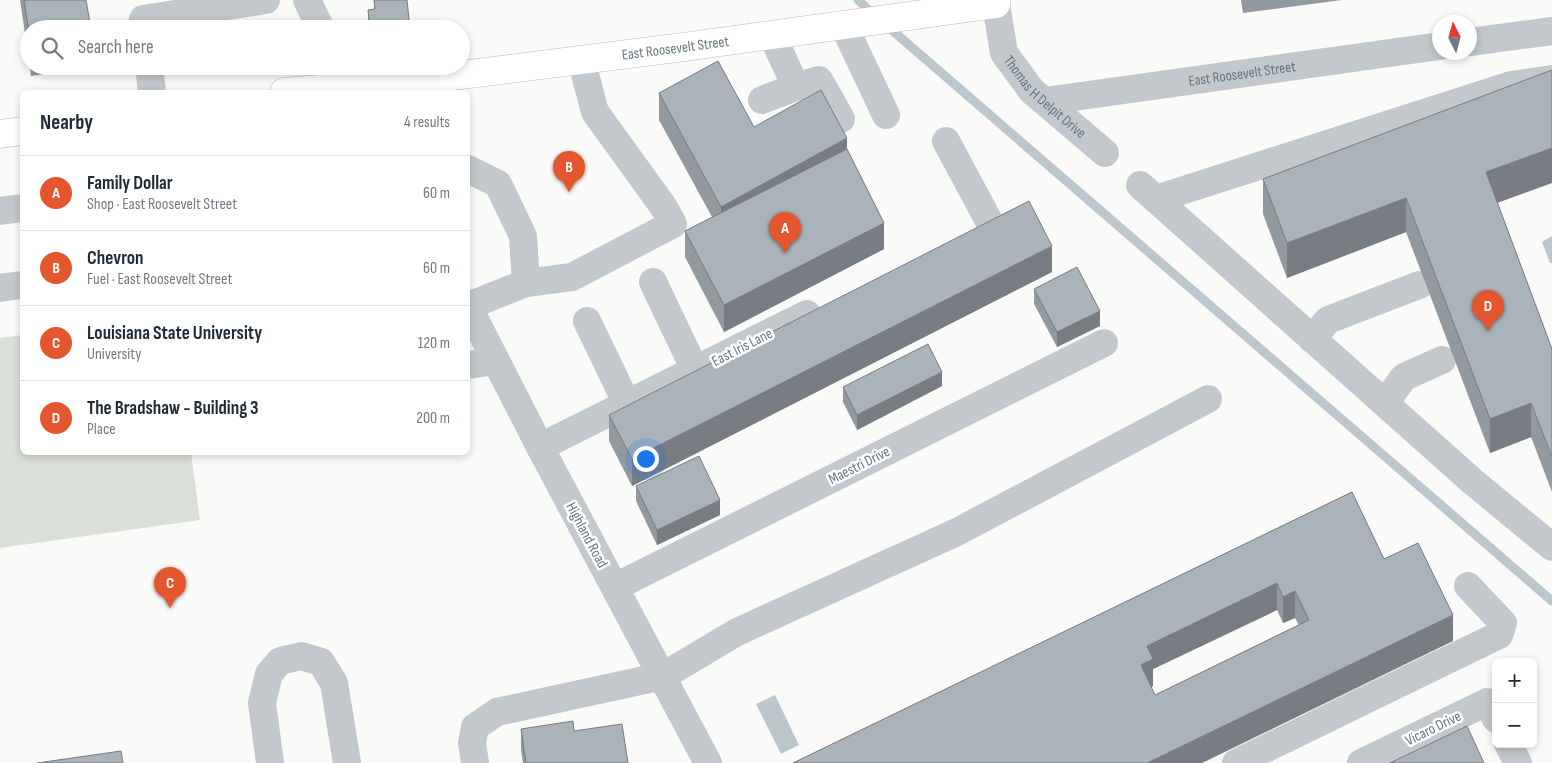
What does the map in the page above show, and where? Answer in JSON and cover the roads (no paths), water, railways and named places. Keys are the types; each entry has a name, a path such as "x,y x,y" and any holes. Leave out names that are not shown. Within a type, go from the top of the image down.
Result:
{"main road":[{"name":"East Roosevelt Street","path":"470,74 951,12 996,2"},
{"name":"East Roosevelt Street","path":"297,90 349,82 414,81 460,75"},
{"path":"0,134 20,131"}],"street":[{"path":"142,16 266,0"},
{"path":"306,0 316,20"},
{"name":"Thomas H Delpit Drive","path":"996,2 1004,54 1032,91 1105,153"},
{"path":"844,26 886,115"},
{"path":"1477,41 1552,31"},
{"path":"772,35 796,87"},
{"name":"East Roosevelt Street","path":"1045,101 1432,47"},
{"path":"470,305 526,283 572,277 673,224 663,206 595,112 581,59"},
{"path":"150,75 152,90"},
{"path":"1552,79 1511,85 1148,192 1472,481 1552,547"},
{"path":"762,100 819,80 841,118"},
{"path":"946,141 981,227 1015,210"},
{"path":"470,170 498,184 524,236 526,283"},
{"path":"0,211 20,208"},
{"path":"653,282 695,370"},
{"path":"0,288 20,285"},
{"path":"1312,339 1328,320 1419,285"},
{"name":"East Iris Lane","path":"540,447 829,303"},
{"name":"Highland Road","path":"470,310 540,447 708,763"},
{"path":"587,321 627,404"},
{"name":"Maestri Drive","path":"615,587 1104,343"},
{"path":"1385,404 1404,377 1442,360"},
{"path":"470,365 496,361"},
{"path":"475,763 472,743 475,727 497,712 663,676 738,632 957,532 1208,399"},
{"path":"1236,763 1499,635 1503,623 1468,586"},
{"path":"270,763 262,703 269,674 280,660 301,656 321,662 334,683 347,763"},
{"name":"Vicaro Drive","path":"1361,763 1487,702 1492,711"},
{"path":"1510,748 1518,763"}],"waterway":[{"path":"858,0 874,15"},
{"path":"886,25 1552,601"}],"place":[{"name":"Chevron","path":"569,192"},
{"name":"Family Dollar","path":"785,253"},
{"name":"The Bradshaw - Building 3","path":"1488,331"},
{"name":"Louisiana State University","path":"170,608"}]}
